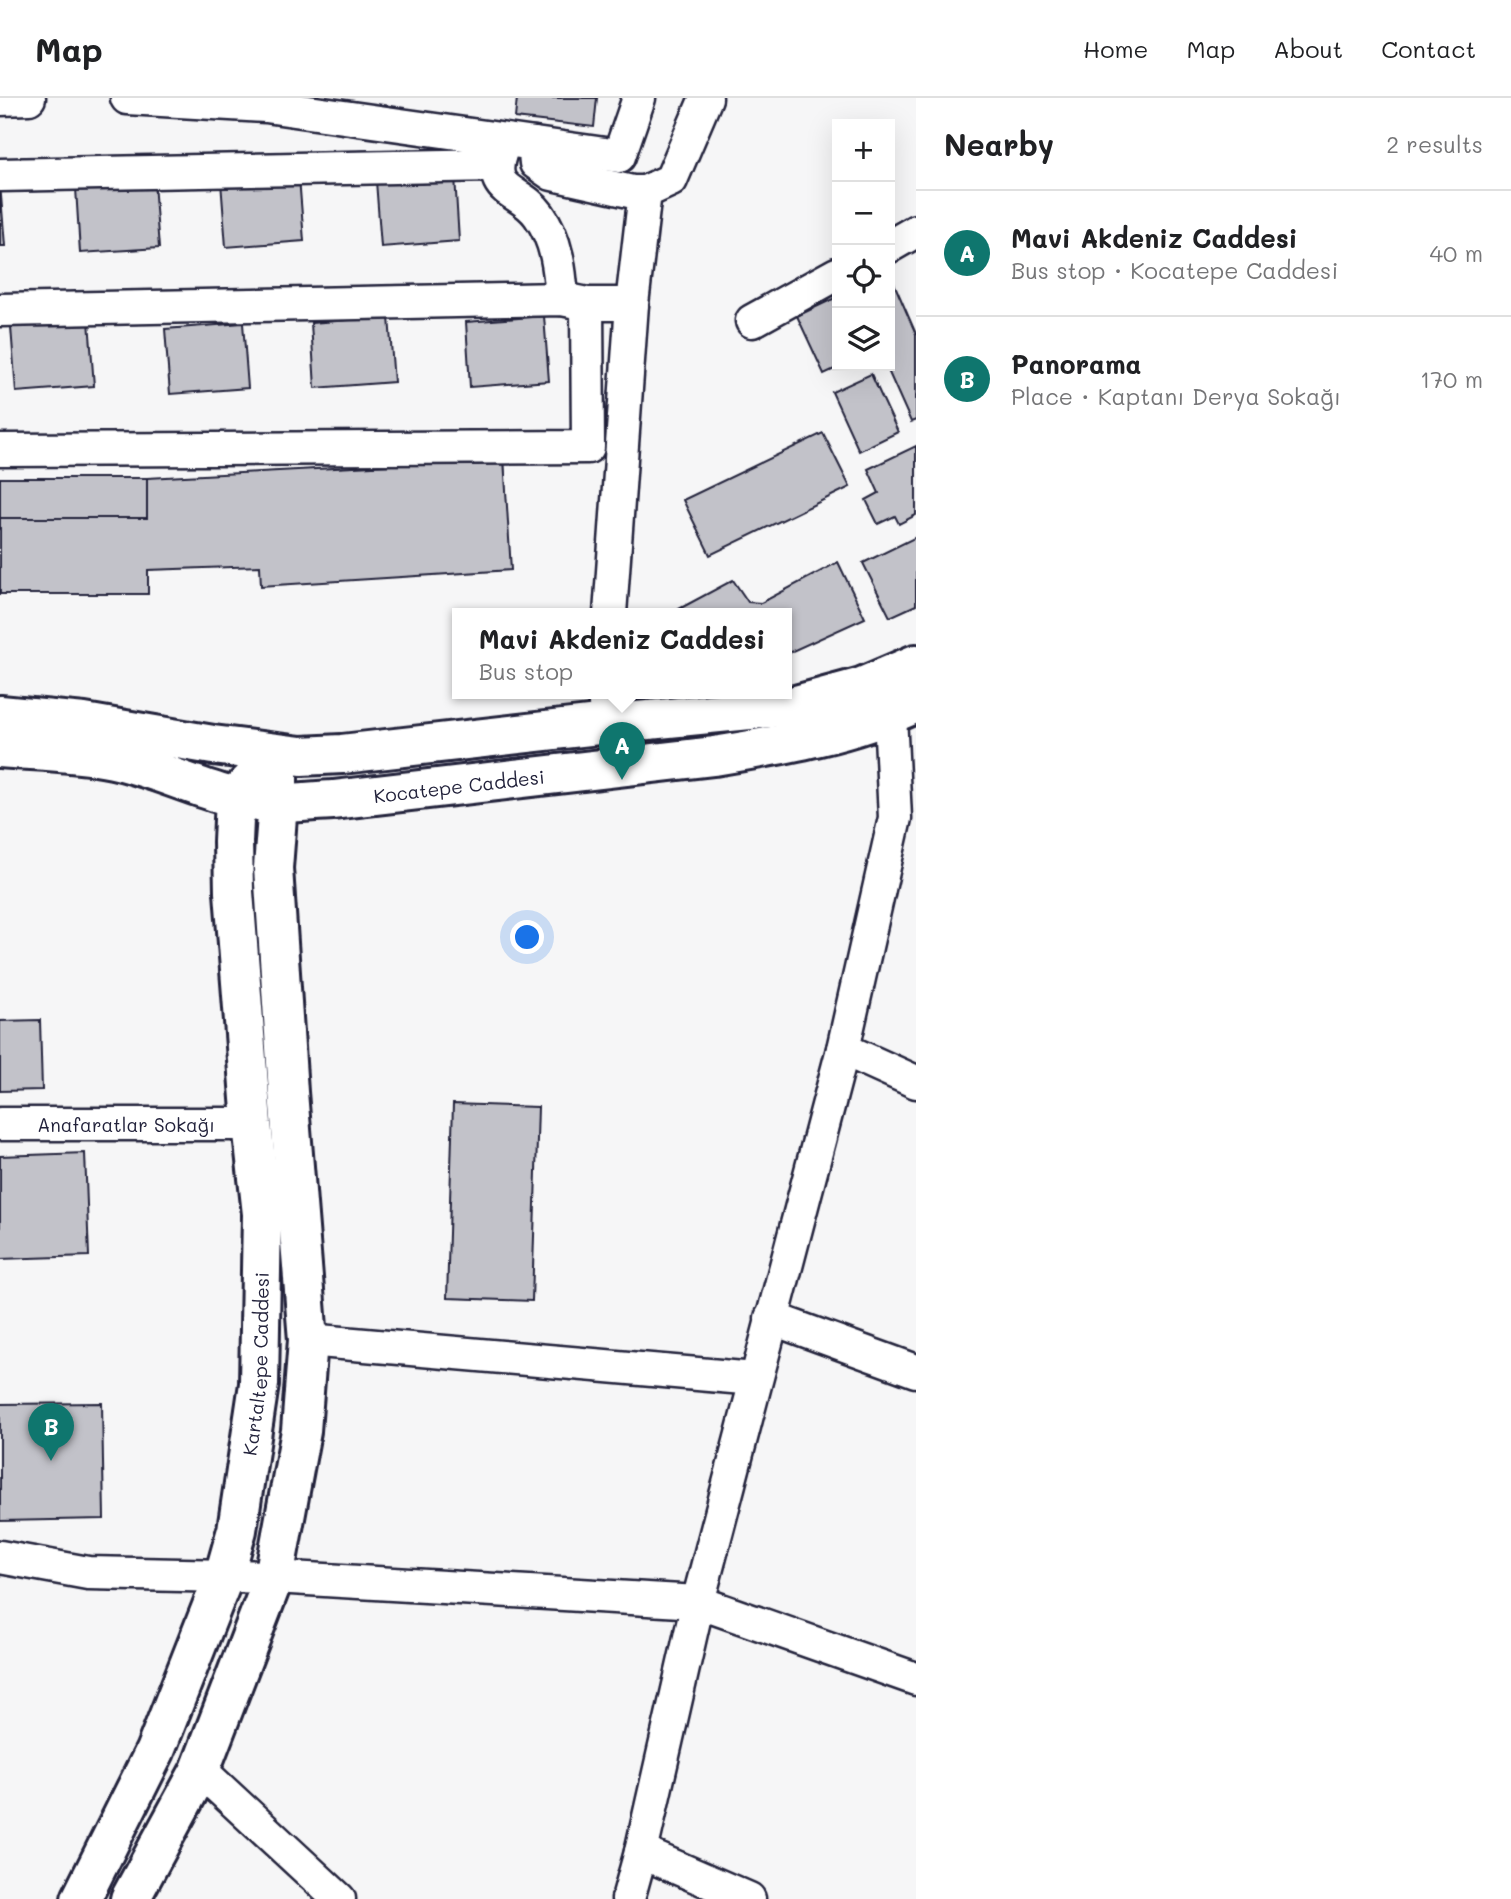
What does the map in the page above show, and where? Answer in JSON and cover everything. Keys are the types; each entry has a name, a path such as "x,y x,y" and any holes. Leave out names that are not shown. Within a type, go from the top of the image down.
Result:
{"main road":[{"path":"0,715 85,723 278,754 342,754 606,709 792,706 862,687 916,664"},
{"path":"606,709 614,766"},
{"name":"Kocatepe Caddesi","path":"0,748 112,758 155,769 235,797 278,803 333,800 714,756 823,735 903,709"},
{"path":"235,797 278,754"},
{"path":"130,1899 200,1770 274,1577 301,1431 308,1340 273,868 278,803 278,754"},
{"name":"Kartaltepe Caddesi","path":"80,1899 155,1751 224,1576 237,1530 260,1384 262,1214 252,1124 234,892 235,797"}],"street":[{"path":"0,99 29,98"},
{"path":"127,98 266,106 511,150 552,174 633,192 645,192 671,180 706,98"},
{"path":"0,175 511,150 619,156 639,98"},
{"path":"0,450 588,447 575,301 548,232 538,214 499,181 511,150"},
{"path":"610,608 632,304 645,192"},
{"path":"892,245 916,231"},
{"path":"752,321 832,277"},
{"path":"0,310 575,301 632,304"},
{"path":"628,1899 698,1602 844,1049 895,818 903,709"},
{"path":"844,1049 916,1082"},
{"name":"Anafaratlar Sokağı","path":"0,1124 252,1124"},
{"path":"771,1318 916,1371"},
{"path":"308,1340 755,1379"},
{"path":"0,1557 88,1573 274,1577 698,1602 916,1679"},
{"path":"200,1770 339,1899"},
{"path":"641,1852 750,1899"}],"building":[{"path":"517,98 597,98 594,127 515,118"},
{"path":"455,176 459,241 381,247 376,181"},
{"path":"299,177 304,241 226,247 221,182"},
{"path":"0,183 5,246 0,246"},
{"path":"154,183 159,248 80,253 76,188"},
{"path":"895,286 916,334 916,420 911,422 888,371 895,371"},
{"path":"832,299 832,370 824,374 797,316"},
{"path":"544,316 549,381 470,387 466,322"},
{"path":"389,317 394,382 315,388 311,323"},
{"path":"89,321 94,386 16,392 11,327"},
{"path":"243,323 248,388 170,394 165,329"},
{"path":"871,374 898,432 859,451 832,392"},
{"path":"823,433 850,487 710,555 683,500"},
{"path":"916,446 916,515 899,524 895,516 878,524 866,500 879,493 868,469"},
{"path":"504,459 506,506 256,520 254,473"},
{"path":"504,459 511,570 261,586 260,566 148,570 148,594 0,594 0,478 147,478"},
{"path":"0,478 147,478 147,518 0,518"},
{"path":"916,537 916,605 890,617 863,563"},
{"path":"838,562 865,618 792,651 792,608 681,608 733,580 748,602 761,603"},
{"path":"40,1020 42,1090 0,1091 0,1021"},
{"path":"453,1104 538,1107 532,1301 447,1298"},
{"path":"85,1153 89,1256 0,1259 0,1156"},
{"path":"102,1403 104,1519 0,1521 0,1404"}],"place":[{"name":"Mavi Akdeniz Caddesi","path":"622,780"},
{"name":"Panorama","path":"51,1461"}]}
